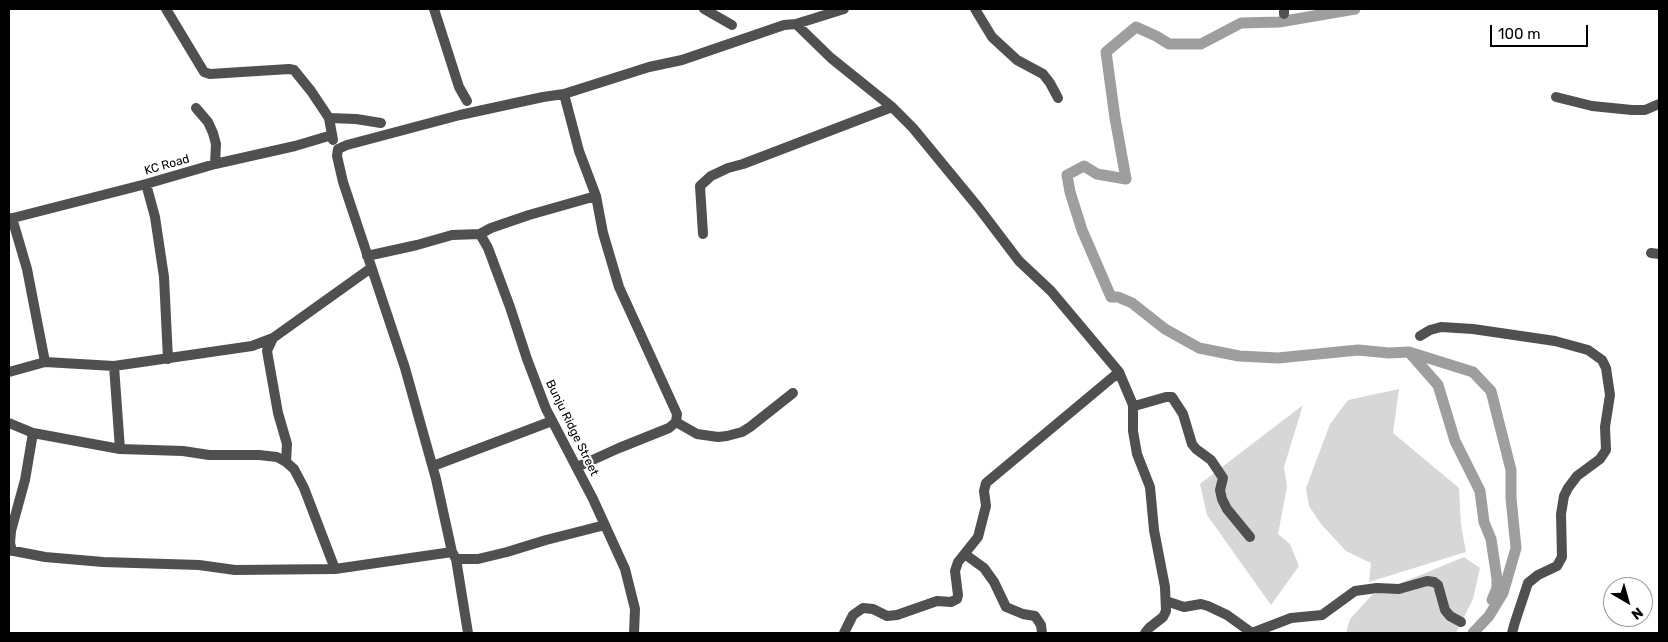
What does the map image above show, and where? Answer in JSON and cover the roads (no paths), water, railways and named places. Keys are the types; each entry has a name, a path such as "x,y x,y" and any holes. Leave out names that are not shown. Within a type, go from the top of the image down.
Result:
{"street":[{"path":"166,9 204,72 210,74 294,70 329,118 332,135 338,149 337,156 343,182 405,368 433,466 454,556 468,633"},
{"path":"434,9 459,87 467,101"},
{"path":"704,9 732,25"},
{"path":"338,149 460,115 564,94 648,67 682,60 784,25 796,24 844,9"},
{"path":"975,9 992,37 1017,60 1043,74 1058,98"},
{"path":"796,24 831,58 892,107 966,193 1019,261 1050,291 1118,372 1133,405 1133,431 1137,454 1150,487 1154,530 1166,601 1166,611 1163,617 1145,633"},
{"path":"564,94 579,151 596,196 603,233 619,287 677,414 676,422 669,428 577,467"},
{"path":"1556,97 1592,106 1632,110 1645,110 1659,104"},
{"path":"702,234 700,186 711,176 892,107"},
{"path":"196,108 208,122 215,138 215,164"},
{"path":"329,118 356,119 381,123"},
{"name":"KC Road","path":"11,219 215,164 295,146 332,135"},
{"path":"146,184 155,217 164,277 168,359"},
{"path":"367,256 452,235 480,234 491,228 528,215 596,196"},
{"path":"11,219 33,295 46,362"},
{"name":"Bunju Ridge Street","path":"480,234 488,248 510,306 536,384 605,525 624,569 635,609 632,633"},
{"path":"9,372 46,362 114,366 252,346 273,338 371,268"},
{"path":"1420,336 1430,330 1441,327 1473,329 1555,341 1588,350 1602,360 1606,368 1610,395 1605,427 1606,450 1600,459 1577,476 1568,488 1564,496 1561,514 1562,557 1556,566 1538,575 1528,584 1512,633"},
{"path":"273,338 267,351 278,413 287,444 286,462"},
{"path":"114,366 120,448"},
{"path":"844,633 852,615 862,608 873,609 886,616 897,615 937,601 954,601 958,595 954,571 958,562 966,555 969,546 978,537 986,506 984,491 986,483 1118,372"},
{"path":"676,422 697,434 705,436 718,437 734,434 750,427 793,393"},
{"path":"1133,405 1166,397 1172,398 1183,414 1192,444 1211,460 1223,478 1220,490 1227,509 1250,537"},
{"path":"433,466 552,420"},
{"path":"9,423 33,433 120,448 183,451 209,455 277,457 294,469 304,488 335,569"},
{"path":"33,433 25,480 11,531 10,550 55,558 103,562 198,565 235,570 335,569 454,556 478,559 605,525"},
{"path":"966,555 984,568 994,582 1006,607 1035,616 1041,625 1042,633"},
{"path":"1166,601 1184,606 1201,604 1208,606 1227,615 1252,633 1291,618 1322,615 1356,591 1377,588 1399,589 1427,581 1438,585 1445,610 1450,616 1461,622"}],"waterway":[{"path":"1355,9 1279,22 1241,23 1201,44 1169,44 1136,27 1106,52 1126,179 1097,174 1084,166 1067,175 1070,192 1082,230 1111,297 1118,297 1132,303 1165,329 1199,348 1239,356 1278,358 1358,350 1389,353 1409,352 1473,372 1491,391 1511,470 1511,498 1516,548 1503,593 1489,616 1473,633"},
{"path":"1409,352 1438,385 1455,441 1480,491 1484,522 1491,539 1497,579 1497,588 1492,600"}]}
